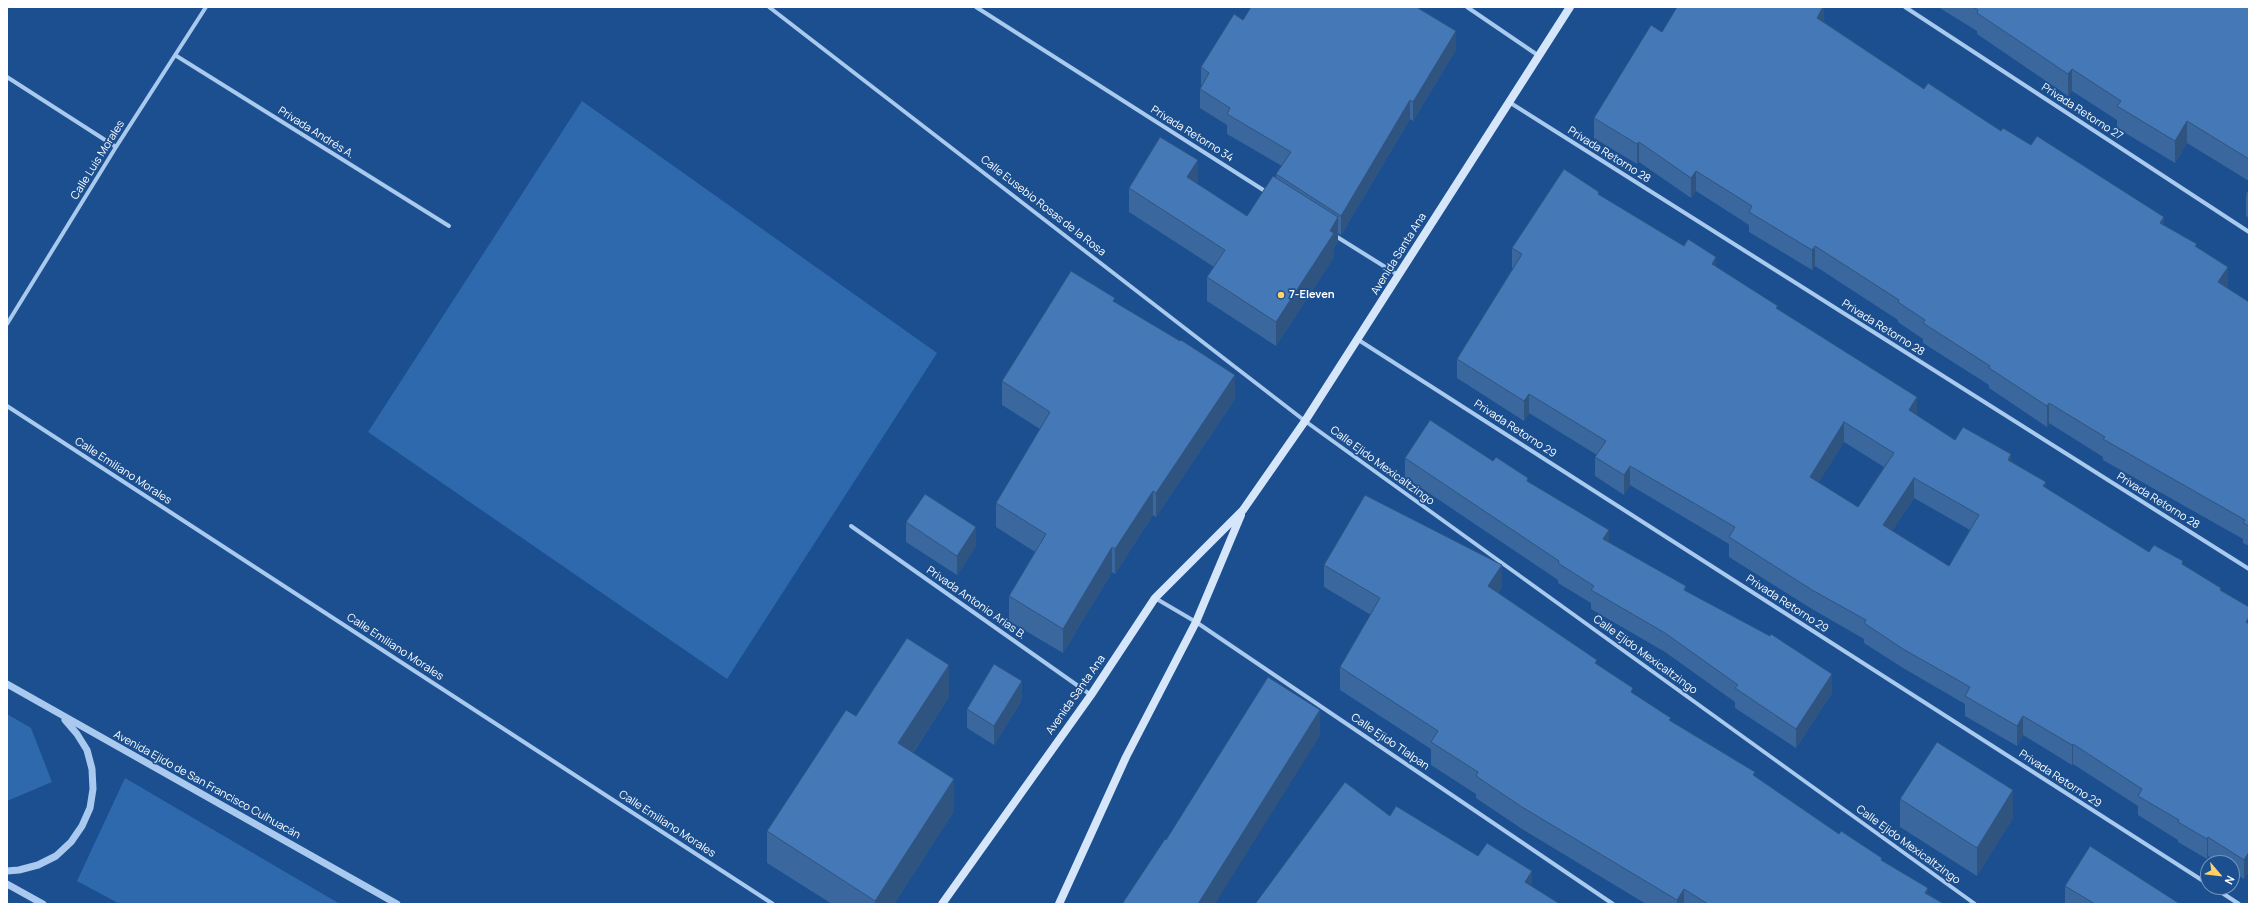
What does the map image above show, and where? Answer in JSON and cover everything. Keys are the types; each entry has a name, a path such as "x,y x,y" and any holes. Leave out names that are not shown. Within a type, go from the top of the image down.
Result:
{"main road":[{"name":"Avenida Santa Ana","path":"942,904 1091,695 1156,598 1243,510 1305,421 1570,7"},
{"name":"Avenida Santa Ana","path":"1059,904 1126,757 1196,622 1243,510"}],"street":[{"name":"Calle Luis Morales","path":"7,324 116,147 206,7"},
{"name":"Calle Eusebio Rosas de la Rosa","path":"769,7 1305,421"},
{"name":"Privada Retorno 34","path":"976,7 1276,198"},
{"path":"1468,7 1539,56"},
{"name":"Privada Retorno 27","path":"1905,7 2249,232"},
{"name":"Privada Andrés A.","path":"175,55 448,226"},
{"path":"7,77 116,147"},
{"name":"Privada Retorno 28","path":"1508,102 2249,569"},
{"path":"1329,232 1398,275"},
{"name":"Privada Retorno 29","path":"1357,340 2200,879"},
{"name":"Calle Emiliano Morales","path":"7,406 773,904"},
{"name":"Calle Ejido Mexicaltzingo","path":"1305,421 1975,904"},
{"name":"Privada Antonio Arias B.","path":"851,526 1091,695"},
{"name":"Calle Ejido Tlalpan","path":"1156,598 1196,622 1613,904"},
{"name":"Avenida Ejido de San Francisco Culhuacán","path":"7,684 397,904"},
{"path":"7,871 20,870 38,865 56,856 75,836 82,826 90,808 93,788 92,769 87,750 77,734 64,719 48,708"},
{"path":"7,884 43,904"},
{"path":"2225,895 2239,904"}],"shaded area":[{"path":"582,101 937,353 727,679 368,432"},
{"path":"7,714 31,728 52,782 7,801"},
{"path":"125,778 340,904 120,904 77,881"}],"building":[{"path":"1251,7 1418,7 1456,31 1413,102 1410,100 1341,216 1276,174 1291,152 1227,114 1230,108 1200,89 1209,73 1201,67 1234,14 1243,20"},
{"path":"1677,7 1823,7 1817,18 1924,89 1928,83 2001,131 2003,128 2031,145 2037,136 2164,217 2160,223 2197,244 2195,246 2228,267 2218,282 2249,302 2249,526 2243,523 2245,520 2103,439 2105,437 2049,403 2047,406 1989,368 1990,366 1923,323 1925,320 1898,302 1899,300 1815,246 1812,250 1749,212 1752,206 1696,171 1691,178 1639,142 1637,144 1594,118 1651,25 1662,32"},
{"path":"1973,7 2249,7 2249,159 2187,121 2175,141 2117,106 2121,101 2072,69 2068,74 1977,13 1978,10"},
{"path":"1160,137 1198,160 1187,177 1247,216 1273,176 1338,217 1330,231 1334,233 1276,322 1207,277 1225,250 1129,188"},
{"path":"1564,169 1599,192 1598,194 1684,246 1688,239 1716,257 1712,264 1778,306 1776,308 1917,397 1909,410 1955,440 1963,427 2011,454 2008,460 2046,482 2043,486 2149,552 2154,545 2183,561 2182,564 2221,588 2220,590 2249,607 2249,617 2246,622 2249,624 2249,852 2244,860 2240,857 2240,855 2236,855 2208,837 2207,839 2178,822 2179,820 2138,796 2142,789 2073,744 2072,745 2023,716 2017,726 1965,696 1970,687 1903,649 1864,623 1866,620 1812,590 1729,537 1735,527 1630,466 1624,475 1595,457 1606,441 1529,394 1524,401 1457,359 1522,254 1512,248","holes":["1844,422 1894,453 1858,507 1810,477","1914,478 1979,515 1949,566 1883,525"]},
{"path":"1071,271 1115,298 1113,301 1180,341 1181,340 1235,375 1156,493 1153,491 1115,549 1112,547 1063,629 1009,596 1046,534 996,503 1050,412 1002,381"},
{"path":"1430,420 1493,461 1496,457 1528,478 1527,481 1609,530 1603,539 1686,586 1684,590 1770,636 1771,634 1832,674 1796,729 1735,688 1738,685 1665,633 1591,590 1594,586 1558,563 1559,561 1405,458"},
{"path":"925,494 976,527 957,556 906,522"},
{"path":"1365,495 1502,565 1488,586 1597,660 1595,663 1633,688 1631,692 1671,718 1669,720 1755,772 1753,775 1839,834 1841,831 1882,858 1881,860 1928,888 1925,893 1944,904 1708,904 1684,889 1677,900 1522,807 1476,776 1478,772 1431,742 1438,731 1340,667 1380,598 1324,565"},
{"path":"907,638 949,665 898,743 954,779 875,901 767,831 846,710 856,716"},
{"path":"994,664 1022,681 994,726 967,709"},
{"path":"1268,677 1320,710 1198,904 1122,904 1165,839 1166,840"},
{"path":"1937,742 2013,790 1977,848 1900,799"},
{"path":"1345,782 1390,816 1396,806 1478,856 1487,843 1532,871 1525,882 1560,904 1255,904"},
{"path":"2090,846 2180,904 2095,904 2065,886"}],"place":[{"name":"7-Eleven","path":"1281,295"}]}
